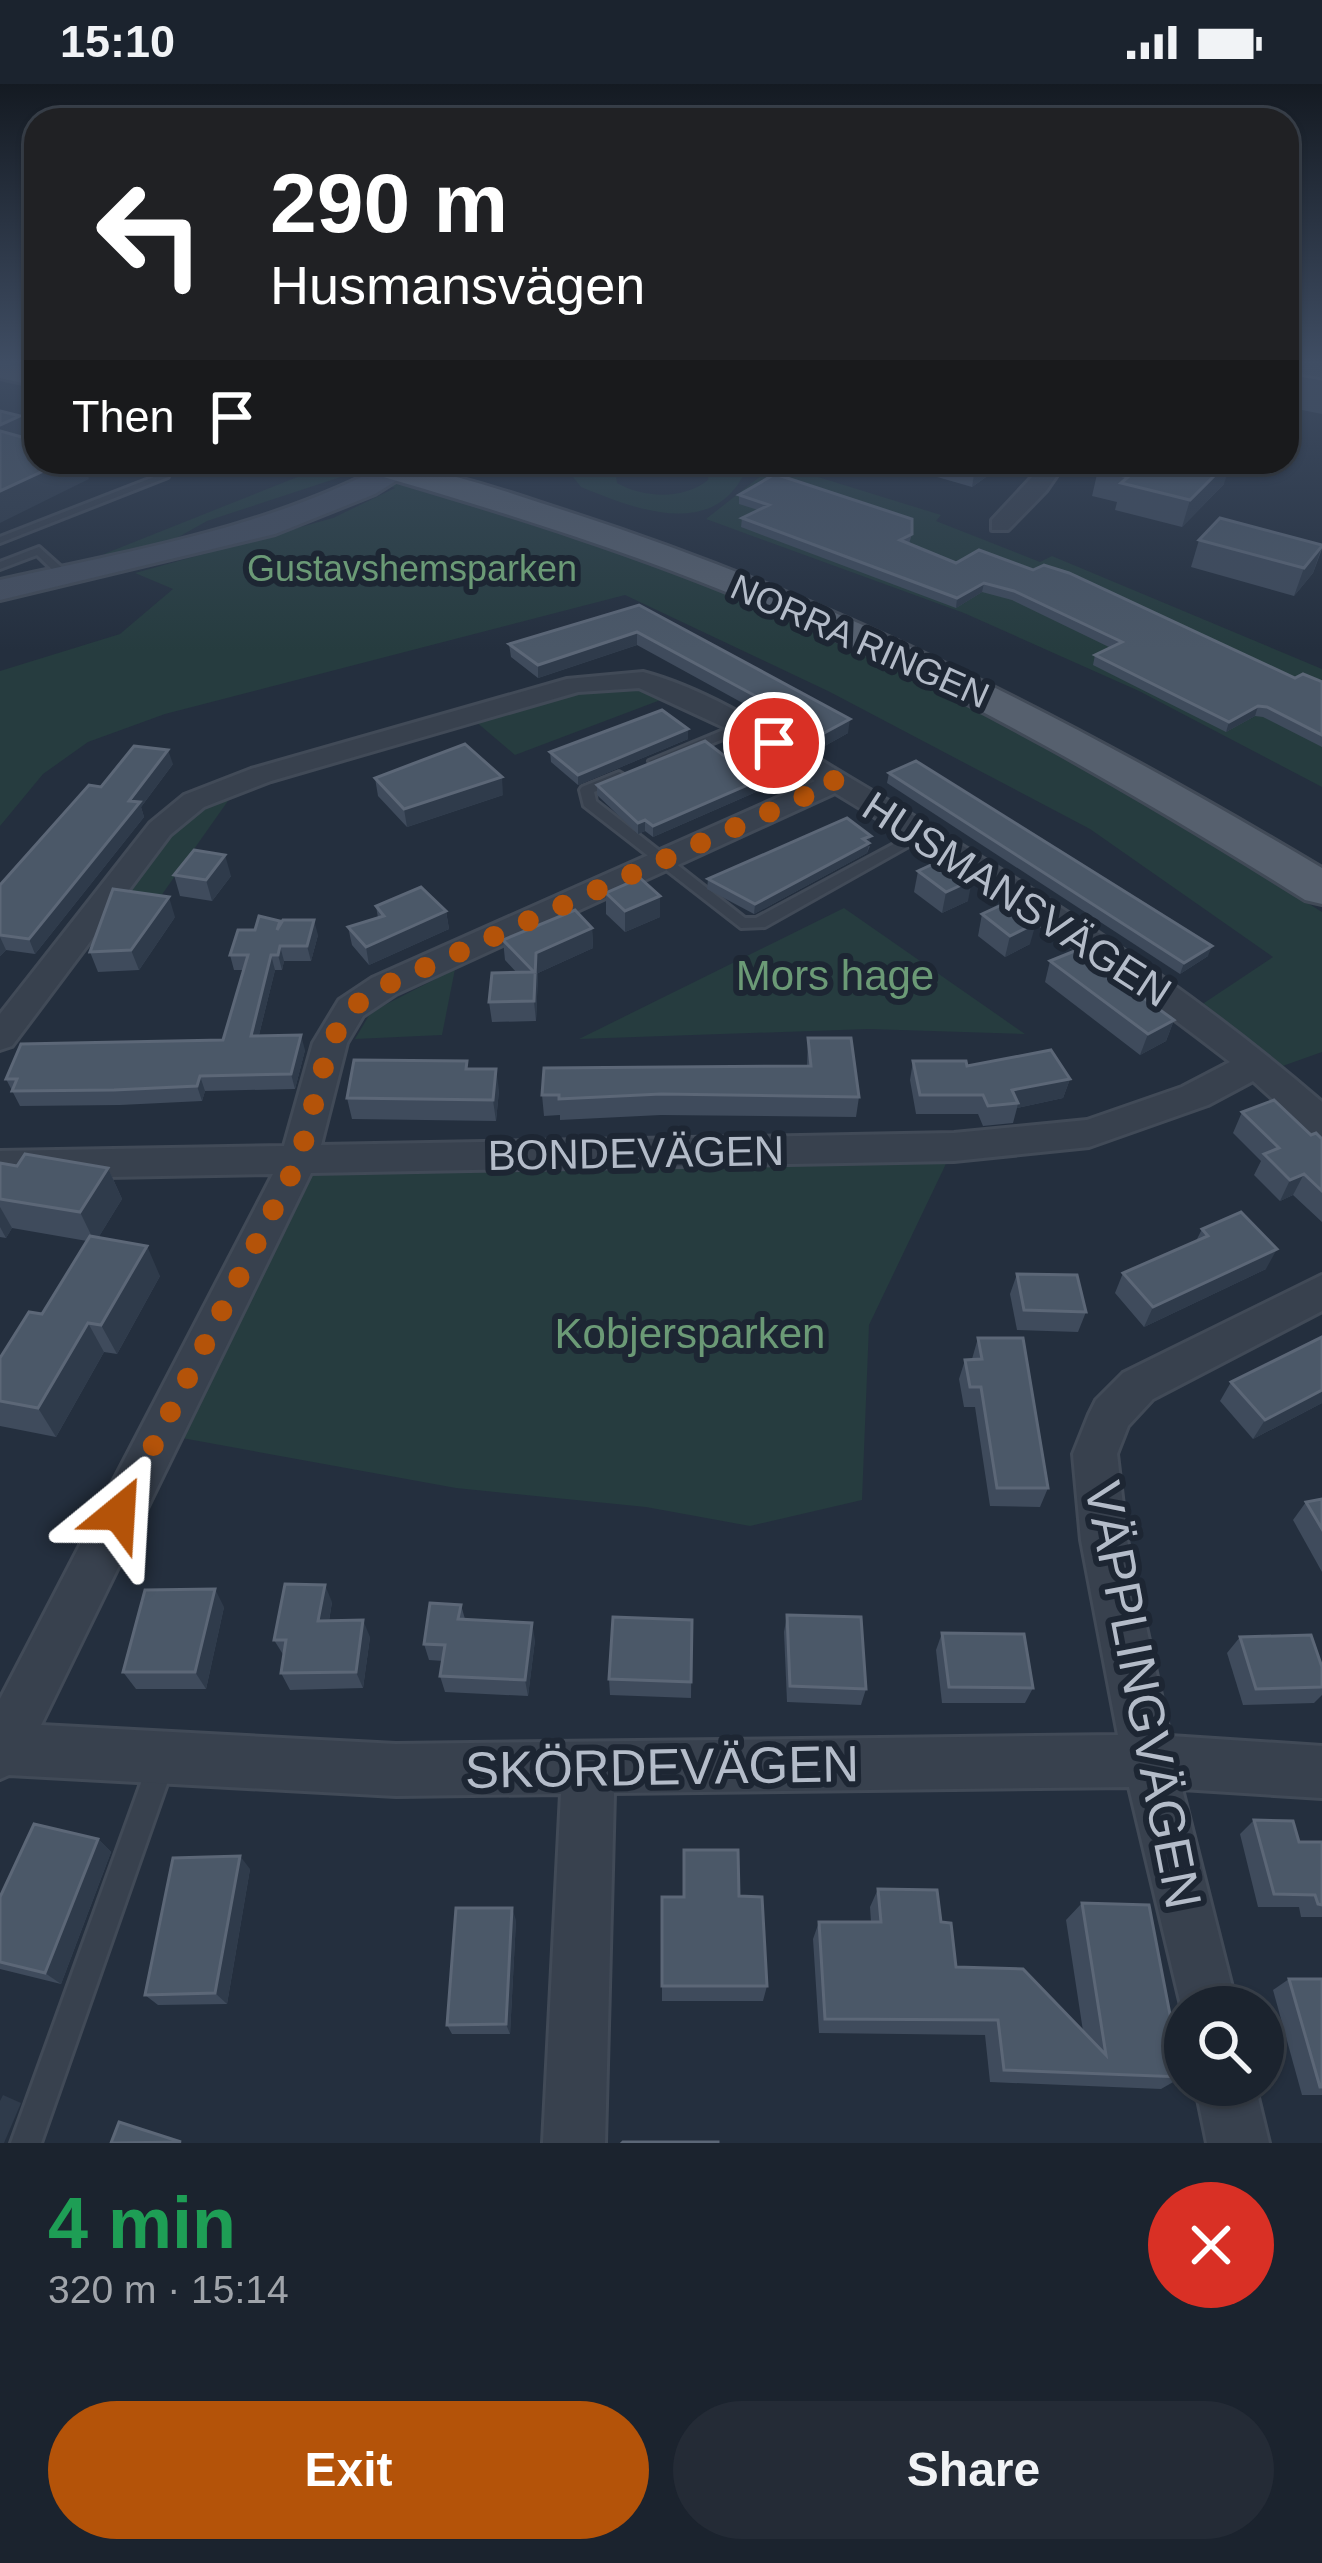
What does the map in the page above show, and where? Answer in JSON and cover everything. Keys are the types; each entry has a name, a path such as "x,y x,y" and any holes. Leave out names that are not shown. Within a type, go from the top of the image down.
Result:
{"main road":[{"name":"NORRA RINGEN","path":"429,474 666,557 891,650 1089,751 1322,889"},
{"name":"NORRA RINGEN","path":"447,474 529,491 688,544 889,624 1076,715 1322,851"},
{"path":"496,474 518,481 529,491"}],"street":[{"path":"0,590 263,529 347,497 387,474"},
{"path":"1000,525 1046,474"},
{"name":"HUSMANSVÄGEN","path":"0,1038 138,856 194,801 242,781 576,684 626,679 657,683 743,726 925,833 1159,990 1256,1064 1322,1123"},
{"path":"1,1751 299,1159 330,1043 351,1008 384,986 836,782"},
{"name":"BONDEVÄGEN","path":"0,1165 954,1147 1089,1132 1195,1096 1256,1064"},
{"name":"VÄPPLINGVÄGEN","path":"1203,1986 1149,1761 1104,1540 1095,1454 1102,1430 1138,1386 1322,1292"},
{"name":"SKÖRDEVÄGEN","path":"1,1751 396,1770 1149,1761 1322,1772"},
{"path":"574,2143 589,1766"},
{"path":"1230,2106 1238,2143"}],"lane":[{"path":"1,540 163,477 154,474"},
{"path":"1,540 39,550 64,575"},
{"path":"0,566 39,550"},
{"path":"743,726 584,794 661,864 730,916 749,924 925,833"},
{"path":"26,2143 162,1761"}],"green space":[{"path":"305,474 347,475 207,521 166,544 114,557 104,554"},
{"name":"Gustavshemsparken","path":"351,474 496,508 694,576 957,696 1100,773 1322,912 1322,1052 1266,1072 1189,1013 1273,957 1090,829 830,692 625,595 165,714 88,742 43,774 0,826 0,671 120,634 173,589 135,573 333,518 395,488"},
{"path":"616,474 617,483 663,495 698,486 708,480 708,474 743,474 732,492 714,506 672,513 625,504 581,487 573,477"},
{"path":"763,474 808,474 941,515 936,521 1040,562 1052,556 1322,669 1322,787 1139,691 964,613 706,519"},
{"path":"588,681 679,693 515,755 468,715"},
{"path":"242,781 156,903 103,902 160,829"},
{"name":"Mors hage","path":"844,908 1025,1034 869,1029 579,1039"},
{"path":"455,969 442,1035 355,1039 371,1012"},
{"name":"Kobjersparken","path":"954,1147 869,1325 862,1500 750,1526 646,1507 456,1488 160,1434 299,1159"}],"building":[{"path":"0,458 24,458 24,474 37,474 0,491"},
{"path":"775,474 912,519 912,534 900,540 956,563 979,550 1033,570 1044,565 1069,573 1295,678 1303,674 1318,680 1322,682 1322,735 1267,707 1258,706 1229,722 1095,655 1122,642 1014,591 984,583 957,598 742,518 769,505 739,495"},
{"path":"1115,474 1216,474 1190,500 1121,483 1128,477"},
{"path":"1220,518 1322,546 1304,568 1199,540"},
{"path":"639,605 850,719 824,733 637,632 538,665 509,644"},
{"path":"662,710 688,729 578,775 550,752"},
{"path":"705,741 727,758 750,749 772,765 764,768 773,774 653,826 645,820 638,823 597,785"},
{"path":"465,744 502,777 404,809 375,778"},
{"path":"134,746 168,750 129,801 140,802 29,939 0,935 0,885 89,785 101,787"},
{"path":"916,761 1212,946 1184,963 889,773"},
{"path":"847,818 871,836 863,839 869,843 755,904 708,879"},
{"path":"194,850 225,855 206,880 174,875"},
{"path":"944,859 972,880 946,892 918,871"},
{"path":"640,878 660,896 625,911 606,893"},
{"path":"421,887 446,911 366,947 348,927 384,916 376,906"},
{"path":"113,889 169,897 131,950 90,952"},
{"path":"1008,902 1036,923 1010,936 982,914"},
{"path":"575,910 592,928 536,953 534,1001 489,1002 492,973 534,972 503,940"},
{"path":"259,916 280,921 277,930 283,920 314,920 307,946 280,946 278,955 271,955 251,1036 301,1035 291,1074 200,1076 197,1086 12,1091 17,1079 6,1079 21,1044 223,1040 248,955 230,955 238,930 255,930"},
{"path":"1077,950 1174,1020 1148,1034 1050,961"},
{"path":"808,1038 851,1038 859,1097 661,1094 559,1099 559,1095 542,1095 544,1068 811,1066"},
{"path":"1051,1050 1070,1079 1012,1090 1018,1103 988,1106 983,1095 920,1095 913,1061 966,1061 967,1066"},
{"path":"354,1060 467,1061 466,1069 496,1069 493,1100 347,1098"},
{"path":"1274,1100 1311,1135 1322,1139 1322,1191 1304,1174 1290,1180 1264,1154 1279,1148 1242,1112"},
{"path":"25,1154 108,1168 80,1212 0,1199 0,1163 17,1166"},
{"path":"1241,1212 1277,1249 1153,1307 1123,1273 1208,1236 1202,1229"},
{"path":"90,1236 147,1246 101,1325 88,1323 38,1408 0,1401 0,1358 29,1312 42,1314"},
{"path":"1017,1274 1077,1275 1086,1312 1024,1310"},
{"path":"1322,1337 1322,1390 1265,1420 1231,1382"},
{"path":"978,1338 1023,1338 1048,1488 997,1488 981,1387 970,1387 965,1360 982,1359"},
{"path":"1322,1499 1322,1529 1306,1502"},
{"path":"285,1584 325,1585 318,1621 363,1620 356,1672 281,1673 286,1640 274,1640"},
{"path":"215,1589 195,1672 123,1672 145,1590"},
{"path":"430,1603 461,1605 458,1619 532,1623 525,1680 440,1676 445,1645 424,1644"},
{"path":"787,1615 861,1617 866,1689 790,1686"},
{"path":"613,1617 692,1620 691,1682 609,1679"},
{"path":"942,1633 1024,1634 1033,1688 949,1687"},
{"path":"1311,1635 1322,1667 1322,1687 1256,1689 1240,1637"},
{"path":"1254,1820 1293,1821 1299,1842 1322,1842 1322,1905 1315,1895 1274,1894"},
{"path":"34,1824 98,1839 45,1973 0,1962 0,1897"},
{"path":"684,1850 738,1850 739,1896 762,1897 767,1986 662,1986 662,1897 684,1897"},
{"path":"240,1856 215,1993 145,1995 173,1858"},
{"path":"878,1889 937,1890 941,1922 951,1923 956,1967 1023,1969 1106,2055 1082,1903 1149,1905 1165,1986 1164,2076 1004,2070 998,2020 825,2019 819,1922 881,1922"},
{"path":"456,1908 512,1908 506,2024 447,2025"},
{"path":"1289,1979 1322,1979 1322,2087 1320,2087"},
{"path":"119,2122 181,2142 111,2143"},
{"path":"718,2142 718,2143 622,2143"}],"route":[{"path":"119,1513 299,1159 330,1043 351,1008 384,986 836,782 774,743"}]}
